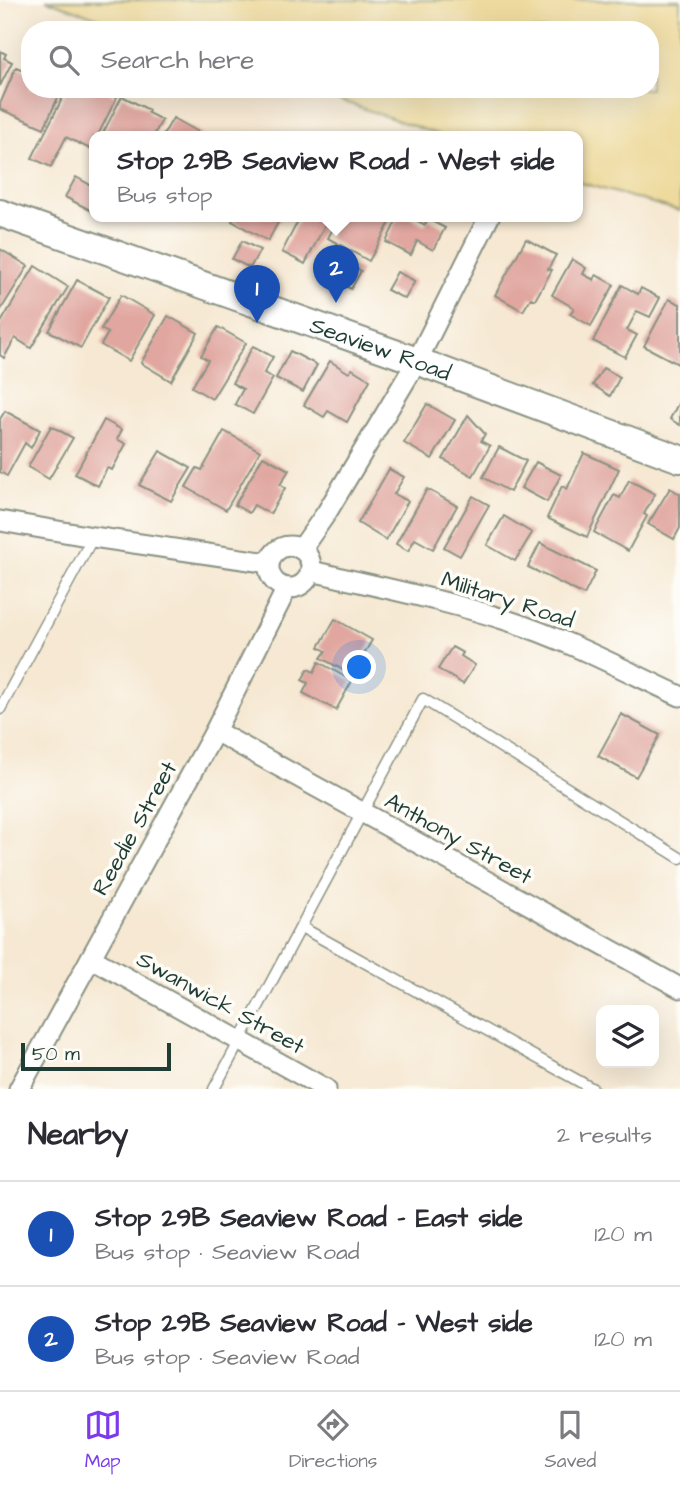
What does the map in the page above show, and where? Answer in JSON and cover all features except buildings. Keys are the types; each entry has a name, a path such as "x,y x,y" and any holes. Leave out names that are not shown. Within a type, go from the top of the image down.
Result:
{"main road":[{"name":"Seaview Road","path":"0,213 417,361 680,459"}],"street":[{"path":"302,548 327,512 417,361 486,222"},
{"path":"0,521 269,563"},
{"path":"293,545 302,548 309,556 312,571 300,586 287,588 275,582 269,563 280,548 293,545"},
{"name":"Military Road","path":"312,571 510,622 680,696"},
{"name":"Reedie Street","path":"19,1089 215,730 287,588"},
{"name":"Anthony Street","path":"215,730 680,988"},
{"name":"Swanwick Street","path":"91,958 326,1089"}],"lane":[{"path":"0,709 93,537"},
{"path":"214,1089 423,699 680,858"},
{"path":"300,927 593,1089"}],"sand":[{"path":"46,0 680,0 680,211 583,183 583,131 428,131 334,98 659,98 659,21 107,21"}],"place":[{"name":"Stop 29B Seaview Road - West side","path":"336,303"},
{"name":"Stop 29B Seaview Road - East side","path":"257,323"}]}
